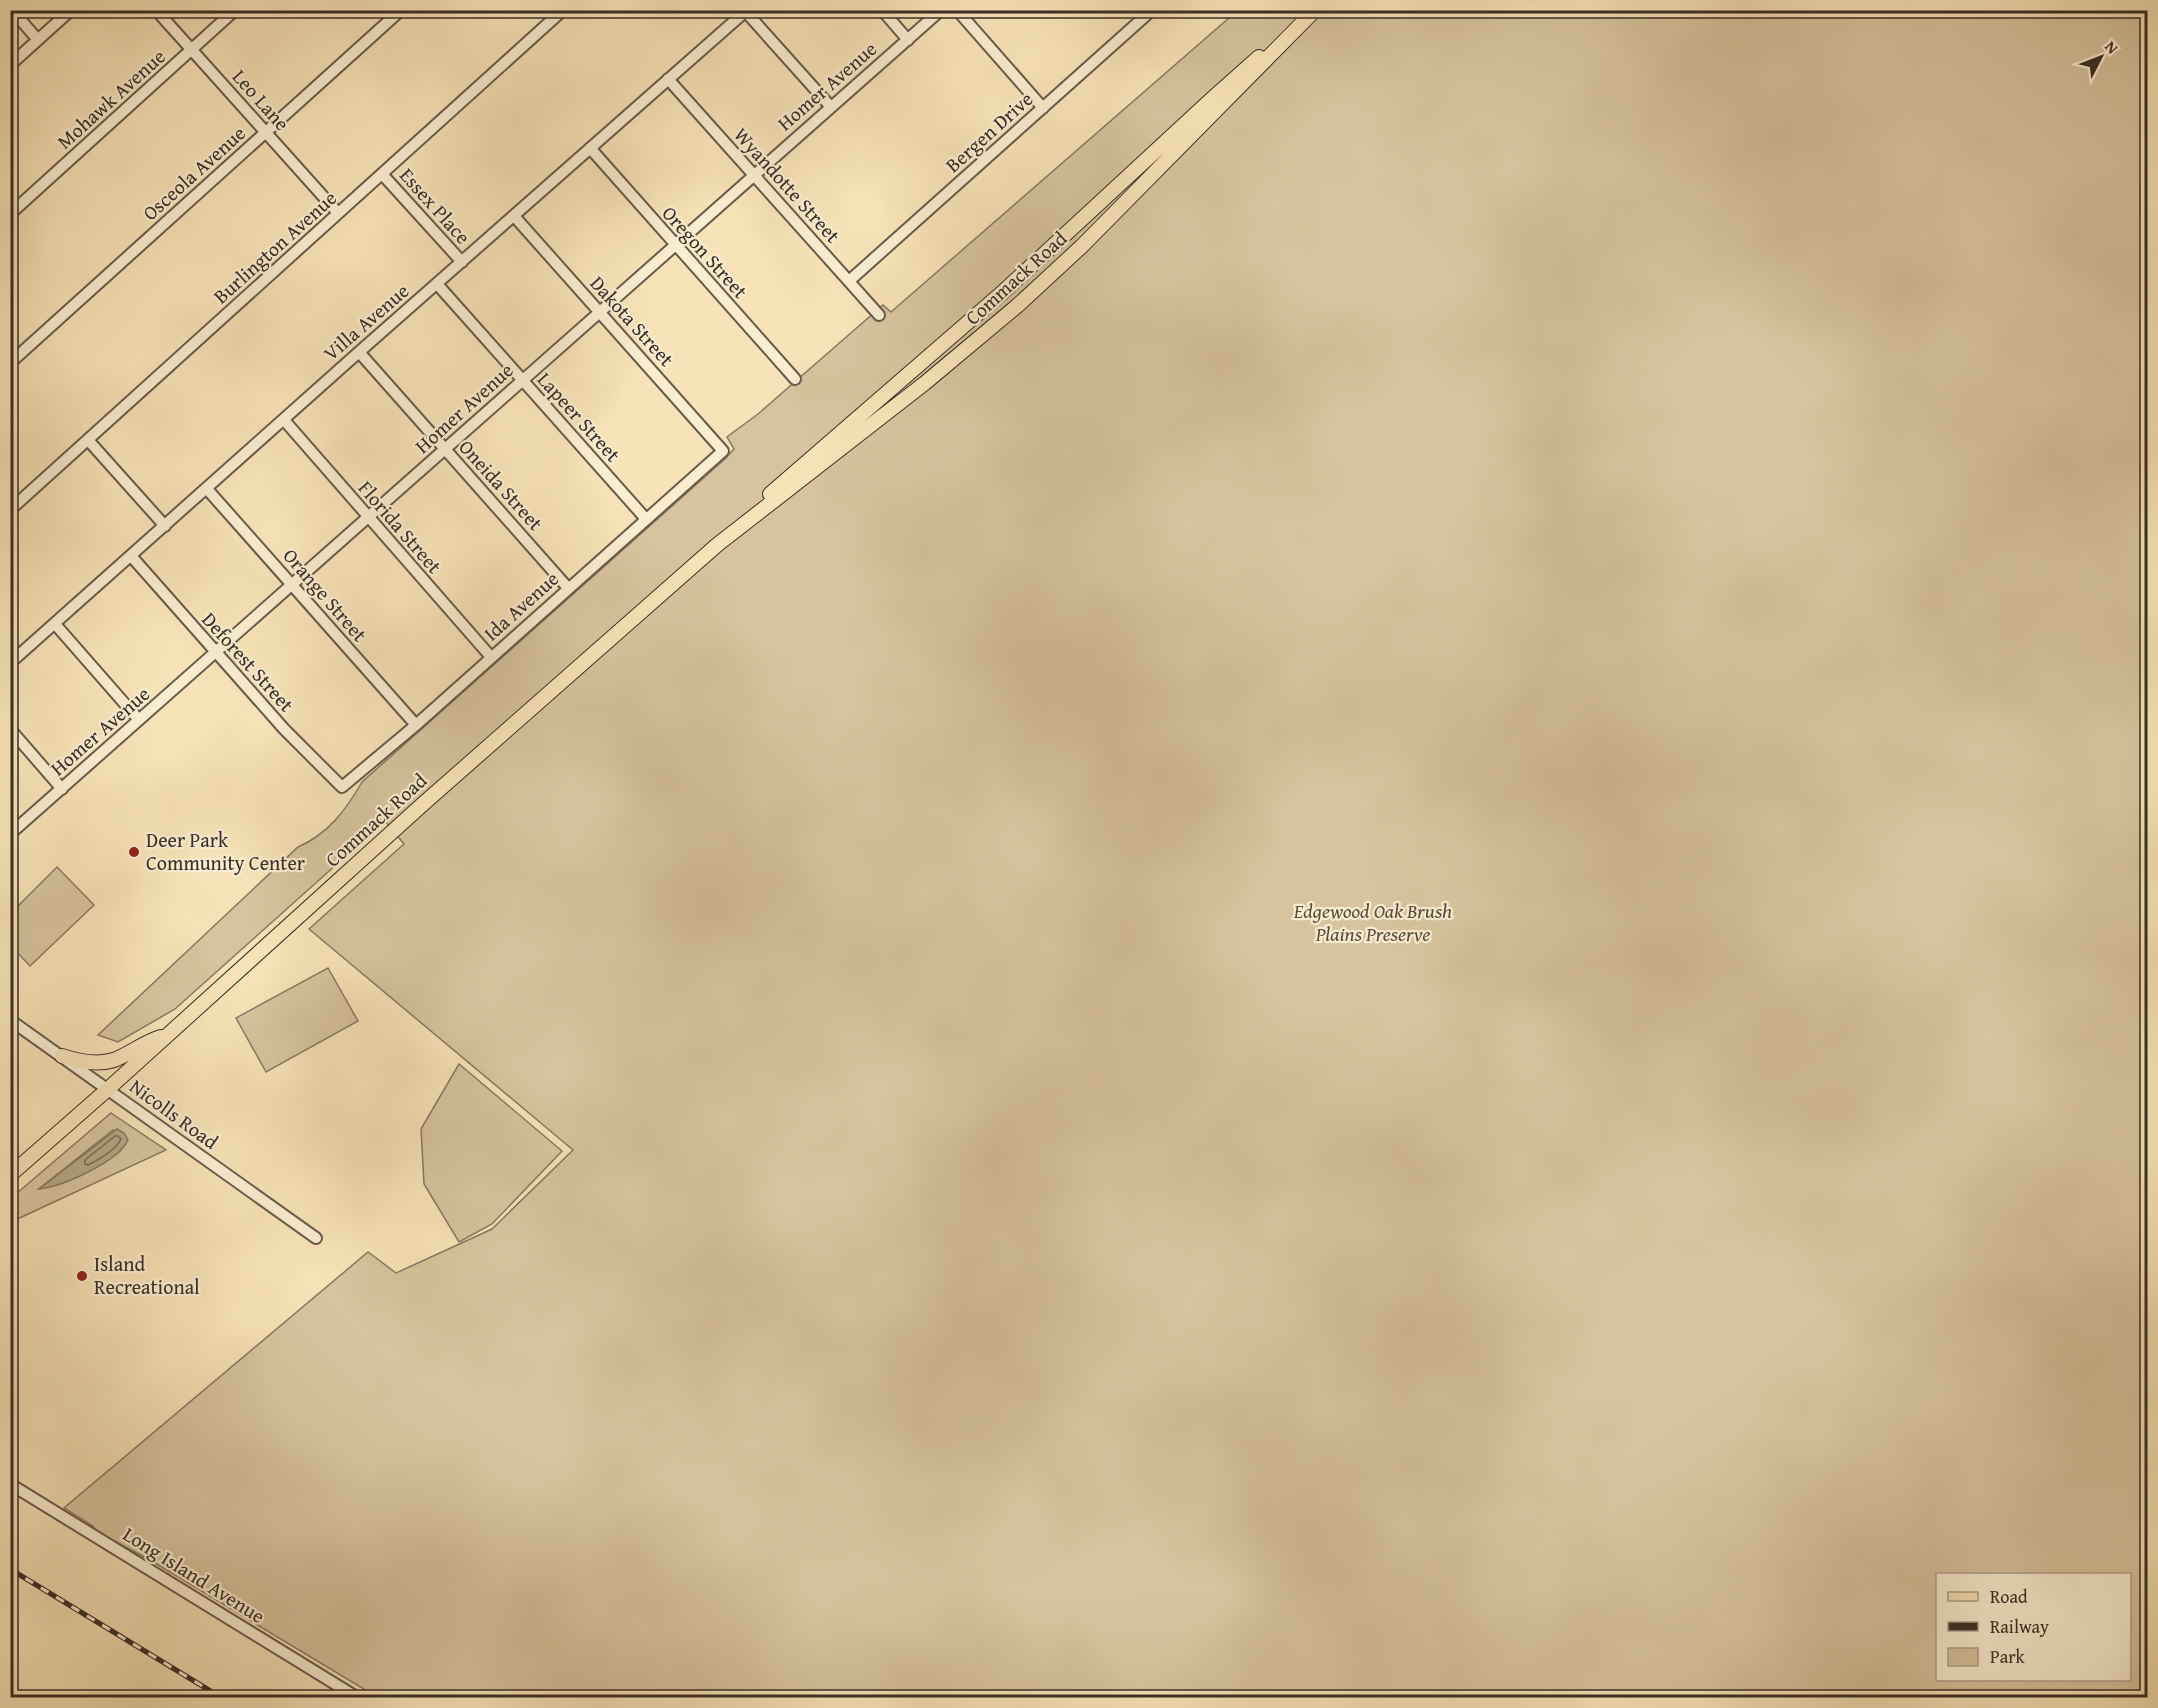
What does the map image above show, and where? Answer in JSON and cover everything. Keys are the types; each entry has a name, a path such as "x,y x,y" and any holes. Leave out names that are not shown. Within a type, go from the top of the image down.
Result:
{"main road":[{"name":"Commack Road","path":"717,545 761,501 1004,291 1212,98 1314,10"},
{"name":"Commack Road","path":"10,1175 423,804 717,545 925,383 1017,306 1082,246 1314,10"},
{"path":"62,1056 74,1060 114,1059 148,1041 166,1036"}],"street":[{"path":"12,10 38,40"},
{"path":"10,65 71,10"},
{"name":"Leo Lane","path":"156,10 338,213"},
{"name":"Mohawk Avenue","path":"10,214 235,10"},
{"name":"Osceola Avenue","path":"10,363 401,10"},
{"name":"Burlington Avenue","path":"10,510 563,10"},
{"path":"882,10 908,40"},
{"name":"Homer Avenue","path":"10,834 941,10"},
{"path":"957,10 1043,108"},
{"name":"Bergen Drive","path":"849,281 1152,10"},
{"path":"747,11 831,106"},
{"name":"Villa Avenue","path":"10,663 747,11"},
{"name":"Wyandotte Street","path":"668,79 879,315"},
{"name":"Oregon Street","path":"590,148 795,379"},
{"name":"Essex Place","path":"382,174 462,262"},
{"name":"Dakota Street","path":"514,216 723,451"},
{"name":"Lapeer Street","path":"436,284 646,519"},
{"name":"Oneida Street","path":"359,352 568,588"},
{"name":"Florida Street","path":"284,420 491,657"},
{"path":"88,440 165,526"},
{"name":"Ida Avenue","path":"342,787 416,725 723,451"},
{"name":"Orange Street","path":"207,489 416,725"},
{"name":"Deforest Street","path":"132,557 284,729 342,787"},
{"path":"55,624 139,720"},
{"path":"10,729 62,789"},
{"name":"Nicolls Road","path":"10,1020 316,1238"},
{"name":"Long Island Avenue","path":"10,1484 358,1698"}],"green space":[{"name":"Edgewood Oak Brush Plains Preserve","path":"1237,11 2147,11 2147,1697 377,1697 150,1560 97,1532 93,1526 64,1508 368,1252 396,1273 492,1229 573,1150 309,929 404,844 385,821 175,1009 118,1042 98,1035 298,847 309,842 327,828 343,811 362,782 726,458 734,449 727,437 758,414 883,305 891,312"},
{"path":"57,867 94,905 30,966 11,946 11,913"},
{"path":"328,968 358,1021 266,1072 236,1018"},
{"path":"459,1064 562,1151 492,1224 459,1242 424,1184 421,1129"},
{"path":"111,1113 166,1150 11,1222 10,1199","holes":["113,1130 120,1151 72,1180 40,1188"]}],"water":[{"path":"117,1129 124,1133 128,1140 113,1157 89,1172 39,1189"}],"railway":[{"path":"10,1569 222,1698"}],"place":[{"name":"Deer Park Community Center","path":"134,852"},
{"name":"Island Recreational","path":"82,1276"}]}
